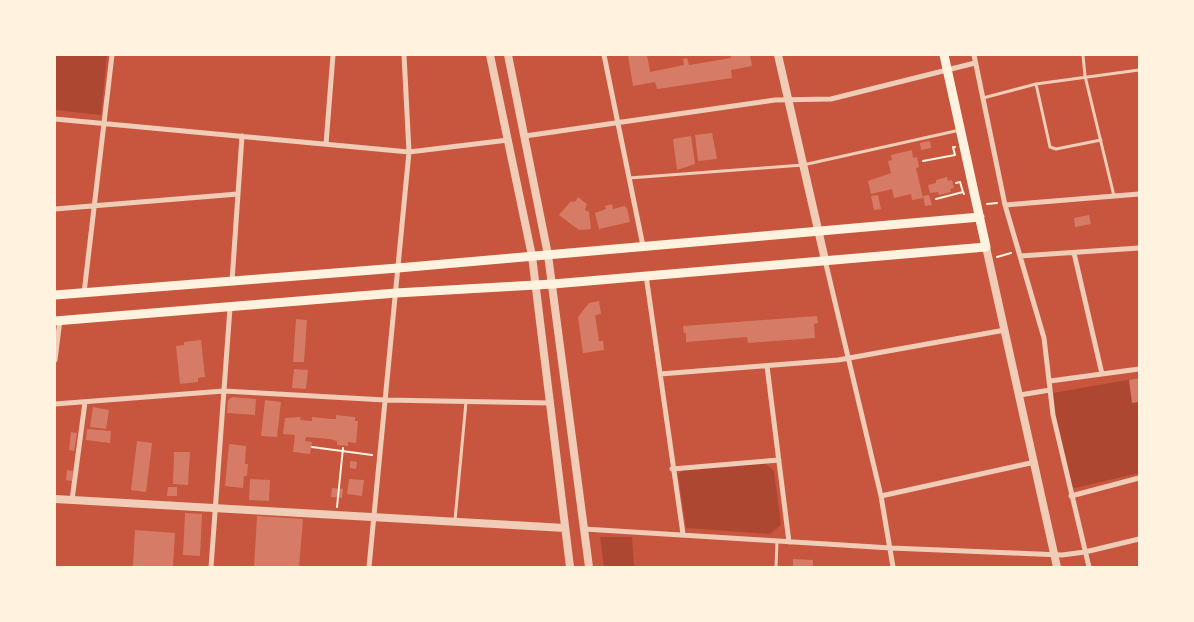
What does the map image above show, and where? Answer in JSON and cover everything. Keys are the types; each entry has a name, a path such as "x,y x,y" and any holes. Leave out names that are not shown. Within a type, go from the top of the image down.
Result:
{"main road":[{"path":"57,320 230,308 396,293 553,284 986,247 944,55"},
{"path":"55,295 398,268 980,217"}],"street":[{"path":"84,293 106,124 112,55"},
{"path":"326,144 333,55"},
{"path":"368,567 409,152 404,55"},
{"path":"490,55 532,256 570,567"},
{"path":"508,55 553,284 589,567"},
{"path":"604,55 643,246"},
{"path":"778,55 881,496 892,548 893,567"},
{"path":"974,55 1005,205 1044,338 1053,415 1088,567"},
{"path":"525,136 617,121 775,100 831,99 975,63"},
{"path":"55,119 409,152 508,140"},
{"path":"232,281 242,136"},
{"path":"55,209 238,194"},
{"path":"1005,205 1139,194"},
{"path":"986,247 1057,567"},
{"path":"1020,256 1139,248"},
{"path":"1074,253 1102,374"},
{"path":"646,275 672,469 683,534"},
{"path":"210,567 230,308"},
{"path":"55,360 57,320"},
{"path":"660,374 848,358 1005,330"},
{"path":"767,366 789,542"},
{"path":"1050,381 1139,369"},
{"path":"1020,395 1050,390"},
{"path":"55,404 224,391 385,400 550,403"},
{"path":"72,500 85,402"},
{"path":"672,469 779,460"},
{"path":"881,496 1035,462"},
{"path":"1071,496 1139,478"},
{"path":"55,499 566,528"},
{"path":"584,529 892,548 1054,554 1085,552 1139,539"}],"lane":[{"path":"1083,55 1085,76 1114,196"},
{"path":"983,98 1036,84 1139,70"},
{"path":"1036,84 1050,147 1056,149 1101,140"},
{"path":"629,178 803,165 960,130"},
{"path":"455,522 466,401"},
{"path":"776,567 777,541"}],"path":[{"path":"923,161 954,155 953,147 964,144"},
{"path":"956,183 960,182 966,201"},
{"path":"936,199 963,192"},
{"path":"982,204 999,203"},
{"path":"995,257 1011,254"},
{"path":"312,447 342,453 380,456"},
{"path":"336,515 343,448"}],"shaded area":[{"path":"55,55 107,55 101,115 55,110"},
{"path":"1139,378 1139,473 1075,488 1072,487 1055,418 1053,393"},
{"path":"765,463 774,471 781,525 770,534 686,528 678,474 684,470"},
{"path":"600,537 632,537 634,567 604,567"}],"building":[{"path":"628,55 647,55 650,72 684,65 683,59 687,58 689,65 731,58 731,55 750,55 752,66 731,70 732,78 657,89 655,82 633,86"},
{"path":"712,133 717,159 698,161 695,135"},
{"path":"691,136 695,164 677,170 673,139"},
{"path":"930,141 931,148 921,150 920,143"},
{"path":"912,150 913,158 917,157 919,167 916,168 923,198 912,200 911,194 894,198 892,189 871,194 868,181 891,173 888,161 892,160 891,155"},
{"path":"947,177 948,181 952,180 954,188 950,189 951,192 939,195 938,192 930,193 928,185 936,183 936,180"},
{"path":"878,195 881,209 874,210 871,196"},
{"path":"929,195 932,205 925,206 923,196"},
{"path":"578,197 587,204 585,210 589,212 591,229 579,230 559,215 570,202 576,201"},
{"path":"612,204 613,209 624,206 627,208 630,222 599,229 595,213 606,209 605,206"},
{"path":"1089,215 1091,224 1075,227 1074,218"},
{"path":"599,301 601,314 595,315 599,341 603,341 604,350 583,353 578,317 589,303"},
{"path":"817,316 818,323 814,324 815,338 748,343 747,337 686,342 686,333 684,333 683,326"},
{"path":"296,319 307,320 304,362 293,362"},
{"path":"201,340 205,377 198,378 198,382 180,384 176,346 184,345 184,342"},
{"path":"294,369 308,370 306,389 292,388"},
{"path":"1139,378 1139,402 1132,403 1129,380"},
{"path":"232,397 256,399 255,415 227,413 228,400"},
{"path":"265,400 281,402 277,437 261,436"},
{"path":"93,407 109,410 106,429 90,427"},
{"path":"336,415 355,417 355,421 358,421 356,443 348,442 348,446 337,445 337,441 330,439 306,437 305,441 312,442 310,454 293,452 295,435 283,434 285,418 301,417 300,420 312,421 312,417 336,419"},
{"path":"87,429 111,431 110,443 86,440"},
{"path":"71,432 77,433 74,451 69,450"},
{"path":"137,441 152,443 146,492 131,490"},
{"path":"229,444 246,446 245,464 248,464 243,488 225,486"},
{"path":"174,452 190,452 188,485 173,484"},
{"path":"350,461 357,462 356,469 350,468"},
{"path":"67,470 73,471 72,481 66,480"},
{"path":"250,479 270,480 269,501 249,500"},
{"path":"349,479 364,480 362,496 347,494"},
{"path":"168,487 177,487 177,496 167,496"},
{"path":"332,488 343,489 342,498 331,497"},
{"path":"185,513 202,514 200,556 183,555"},
{"path":"257,516 303,519 299,567 254,567"},
{"path":"135,530 175,533 173,567 133,566"},
{"path":"793,559 813,560 813,567 793,567"}]}
